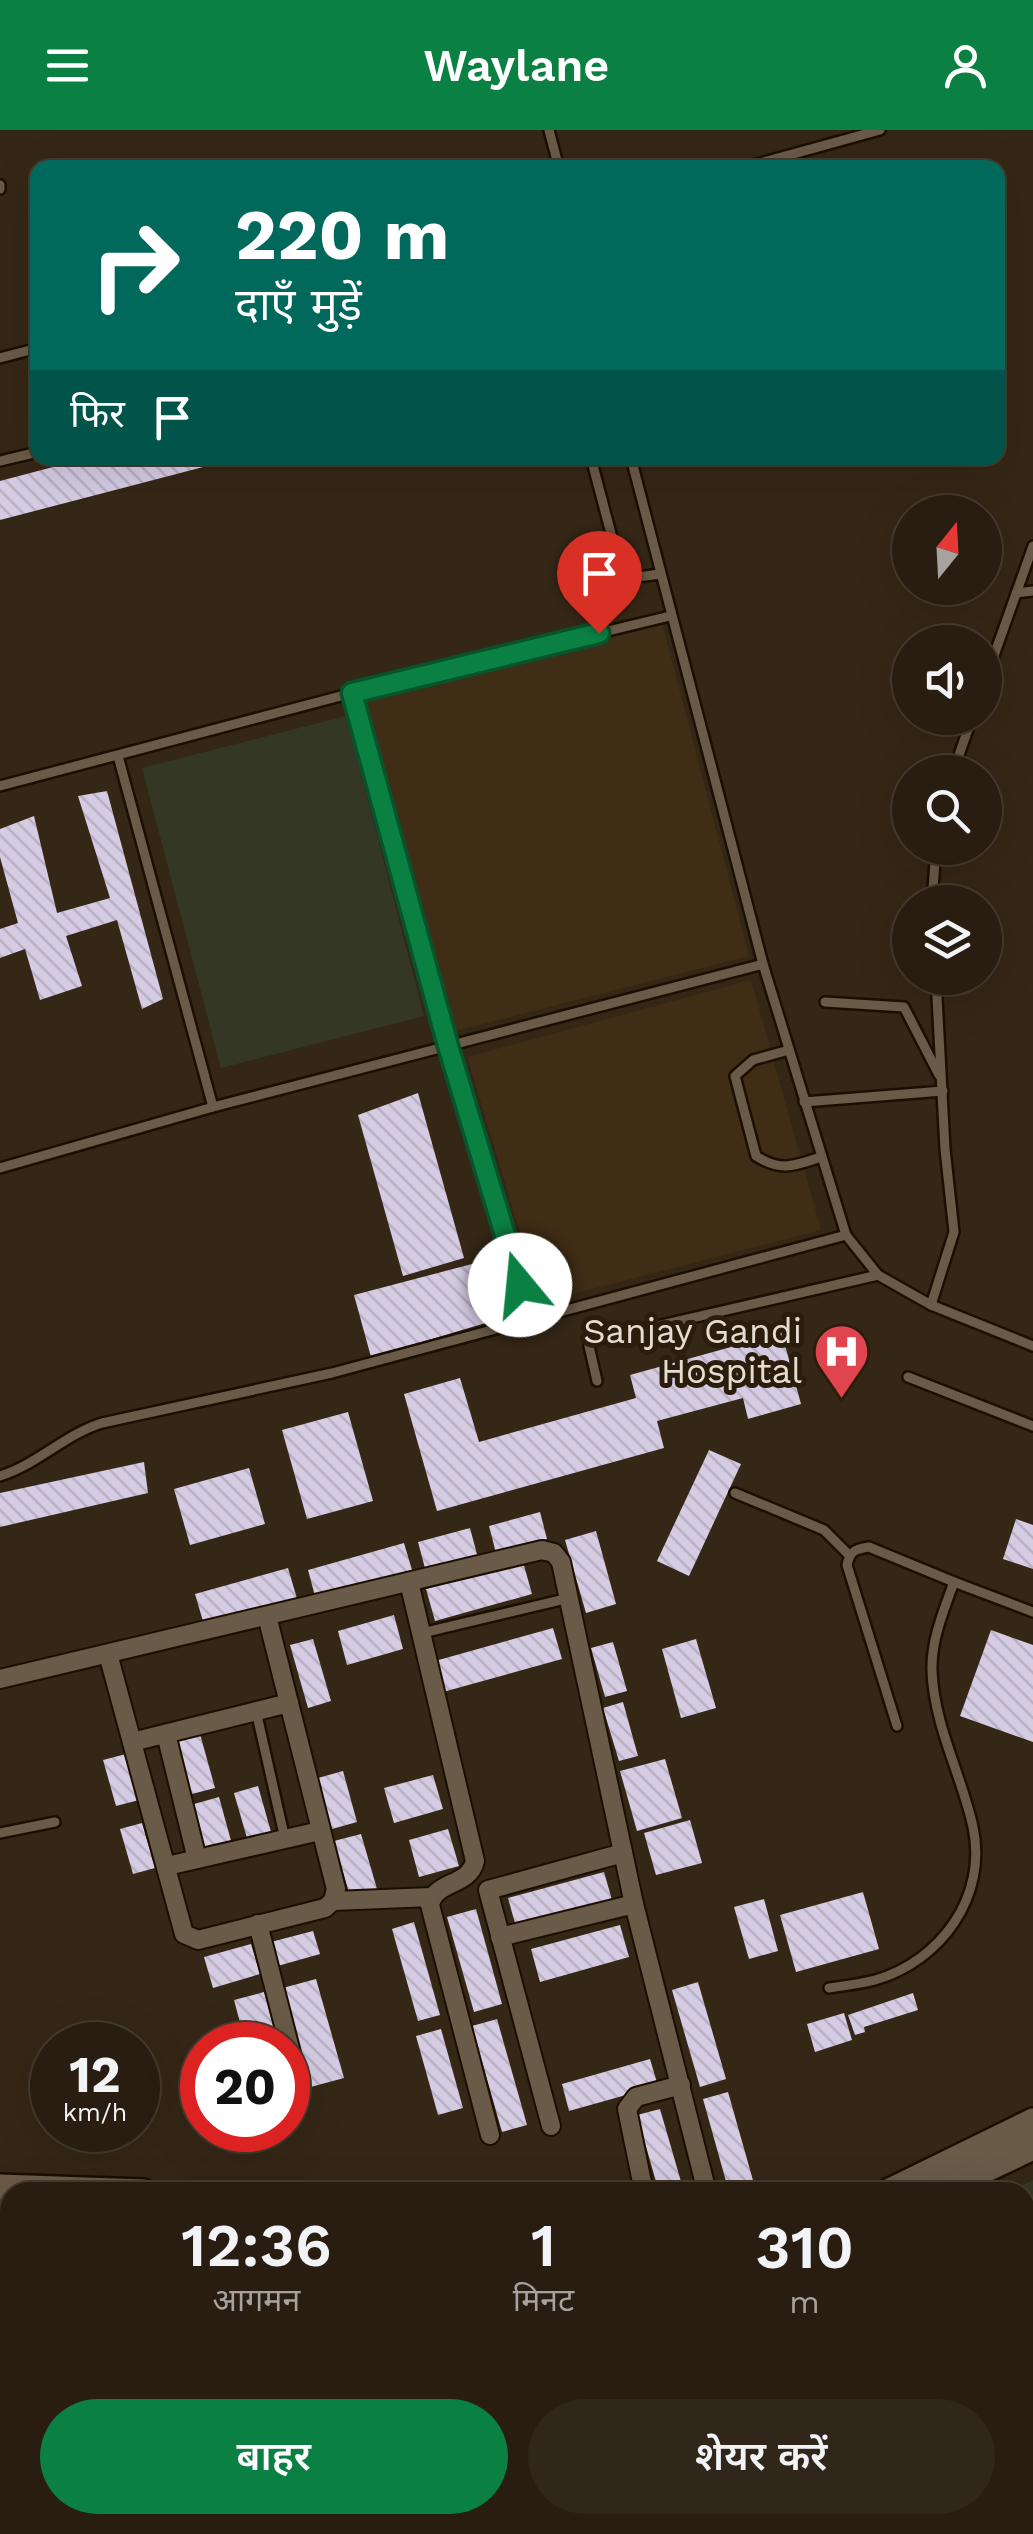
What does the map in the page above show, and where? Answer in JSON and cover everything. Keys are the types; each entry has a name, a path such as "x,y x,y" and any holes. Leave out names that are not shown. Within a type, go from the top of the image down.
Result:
{"street":[{"path":"0,1678 542,1550 554,1552 561,1562 634,1904 705,2182"},
{"path":"409,1582 476,1860 466,1878 438,1890 430,1905 490,2135"},
{"path":"108,1654 184,1934 198,1940 325,1908 333,1901 336,1889 268,1616"},
{"path":"132,1742 289,1703"},
{"path":"166,1734 197,1859"},
{"path":"166,1866 320,1831"},
{"path":"551,2126 488,1890 623,1853"},
{"path":"333,1901 432,1897"},
{"path":"500,1937 634,1904"},
{"path":"258,1924 283,2022"},
{"path":"642,2182 627,2109 636,2097 681,2086"},
{"path":"908,2182 1033,2121"},
{"path":"959,2182 1033,2147"}],"lane":[{"path":"549,130 556,160"},
{"path":"771,160 880,130"},
{"path":"0,358 30,350"},
{"path":"0,461 30,454"},
{"path":"593,465 623,580 660,574"},
{"path":"633,465 763,964 846,1236 878,1275 931,1306 1033,1346"},
{"path":"1002,633 1033,546"},
{"path":"1016,593 1033,591"},
{"path":"0,786 352,693 670,616"},
{"path":"352,693 448,1046 530,1319"},
{"path":"118,756 213,1107"},
{"path":"0,1168 213,1107 763,964"},
{"path":"931,1306 954,1232 945,1150 937,995"},
{"path":"826,1002 904,1007 942,1087"},
{"path":"789,1050 753,1060 735,1076 756,1156 770,1166 791,1166 820,1157"},
{"path":"804,1102 942,1087"},
{"path":"0,1476 23,1469 79,1430 102,1423 332,1373 846,1236"},
{"path":"597,1381 589,1346 592,1341 878,1275"},
{"path":"908,1376 1033,1426"},
{"path":"735,1493 824,1530 849,1555"},
{"path":"898,1726 847,1565 855,1549 869,1547 1033,1612"},
{"path":"830,1988 877,1980 912,1963 948,1934 969,1900 977,1854 973,1827 952,1766 932,1671 937,1630 954,1582"},
{"path":"422,1633 569,1598"},
{"path":"256,1711 285,1839"},
{"path":"0,1833 55,1822"}],"shaded area":[{"path":"662,623 749,956 455,1031 359,704"},
{"path":"751,980 821,1230 541,1302 467,1057"}],"green space":[{"path":"346,716 424,1016 221,1068 142,768"}],"building":[{"path":"61,465 211,465 0,520 0,481"},
{"path":"107,791 163,999 142,1009 117,920 66,936 82,986 40,1000 25,949 0,958 0,929 18,923 0,857 0,829 34,816 57,913 110,898 78,796"},
{"path":"418,1093 464,1258 403,1276 358,1115"},
{"path":"491,1259 523,1312 371,1357 354,1295"},
{"path":"779,1323 801,1404 748,1419 743,1398 657,1421 664,1448 437,1511 404,1394 460,1378 479,1442 636,1398 630,1375 731,1347 728,1337"},
{"path":"348,1412 373,1501 307,1519 282,1430"},
{"path":"709,1450 741,1464 689,1576 657,1561"},
{"path":"144,1462 148,1493 0,1527 0,1493"},
{"path":"249,1468 265,1524 190,1545 174,1489"},
{"path":"540,1512 547,1539 496,1553 489,1526"},
{"path":"1016,1519 1033,1525 1033,1569 1003,1559"},
{"path":"470,1528 478,1558 426,1572 418,1542"},
{"path":"596,1531 616,1604 586,1613 565,1540"},
{"path":"404,1543 412,1570 315,1596 308,1570"},
{"path":"523,1562 532,1594 435,1621 426,1589"},
{"path":"288,1568 298,1602 205,1628 195,1594"},
{"path":"394,1615 403,1649 347,1665 338,1631"},
{"path":"553,1628 562,1659 443,1692 435,1661"},
{"path":"991,1630 1033,1645 1033,1742 960,1716"},
{"path":"313,1639 331,1701 308,1708 290,1645"},
{"path":"696,1639 716,1708 681,1718 662,1649"},
{"path":"613,1642 627,1691 605,1697 591,1648"},
{"path":"623,1702 638,1756 619,1761 603,1708"},
{"path":"200,1734 215,1788 188,1795 172,1742"},
{"path":"126,1754 139,1800 116,1806 103,1760"},
{"path":"665,1759 682,1818 637,1831 620,1771"},
{"path":"343,1771 357,1822 332,1829 318,1778"},
{"path":"433,1775 443,1809 394,1823 384,1788"},
{"path":"258,1786 273,1839 249,1845 234,1793"},
{"path":"219,1797 233,1848 201,1856 187,1806"},
{"path":"690,1820 702,1863 656,1875 644,1833"},
{"path":"142,1823 155,1868 133,1874 120,1829"},
{"path":"448,1829 459,1866 419,1877 409,1840"},
{"path":"361,1834 377,1889 350,1896 334,1841"},
{"path":"604,1872 612,1900 516,1927 508,1898"},
{"path":"863,1892 879,1949 796,1972 780,1915"},
{"path":"764,1899 778,1951 749,1959 734,1907"},
{"path":"476,1909 502,2004 474,2012 447,1917"},
{"path":"414,1922 440,2015 418,2021 392,1929"},
{"path":"620,1925 629,1957 540,1982 531,1949"},
{"path":"313,1931 320,1954 274,1967 267,1943"},
{"path":"251,1944 260,1974 213,1988 204,1957"},
{"path":"316,1979 344,2078 310,2087 310,2022 288,2022 279,1989"},
{"path":"698,1982 726,2079 700,2087 672,1990"},
{"path":"264,1992 272,2022 240,2022 234,2000"},
{"path":"913,1993 918,2010 864,2027 865,2032 855,2035 848,2015"},
{"path":"844,2013 852,2040 815,2052 807,2024"},
{"path":"497,2019 527,2125 502,2132 472,2026"},
{"path":"441,2029 463,2108 438,2115 416,2036"},
{"path":"650,2059 658,2086 569,2111 562,2084"},
{"path":"728,2092 753,2182 726,2182 703,2099"},
{"path":"660,2109 681,2182 656,2182 637,2115"}],"place":[{"name":"Sanjay Gandi Hospital","path":"841,1400"}],"route":[{"path":"520,1285 448,1046 352,693 599,633"}]}
